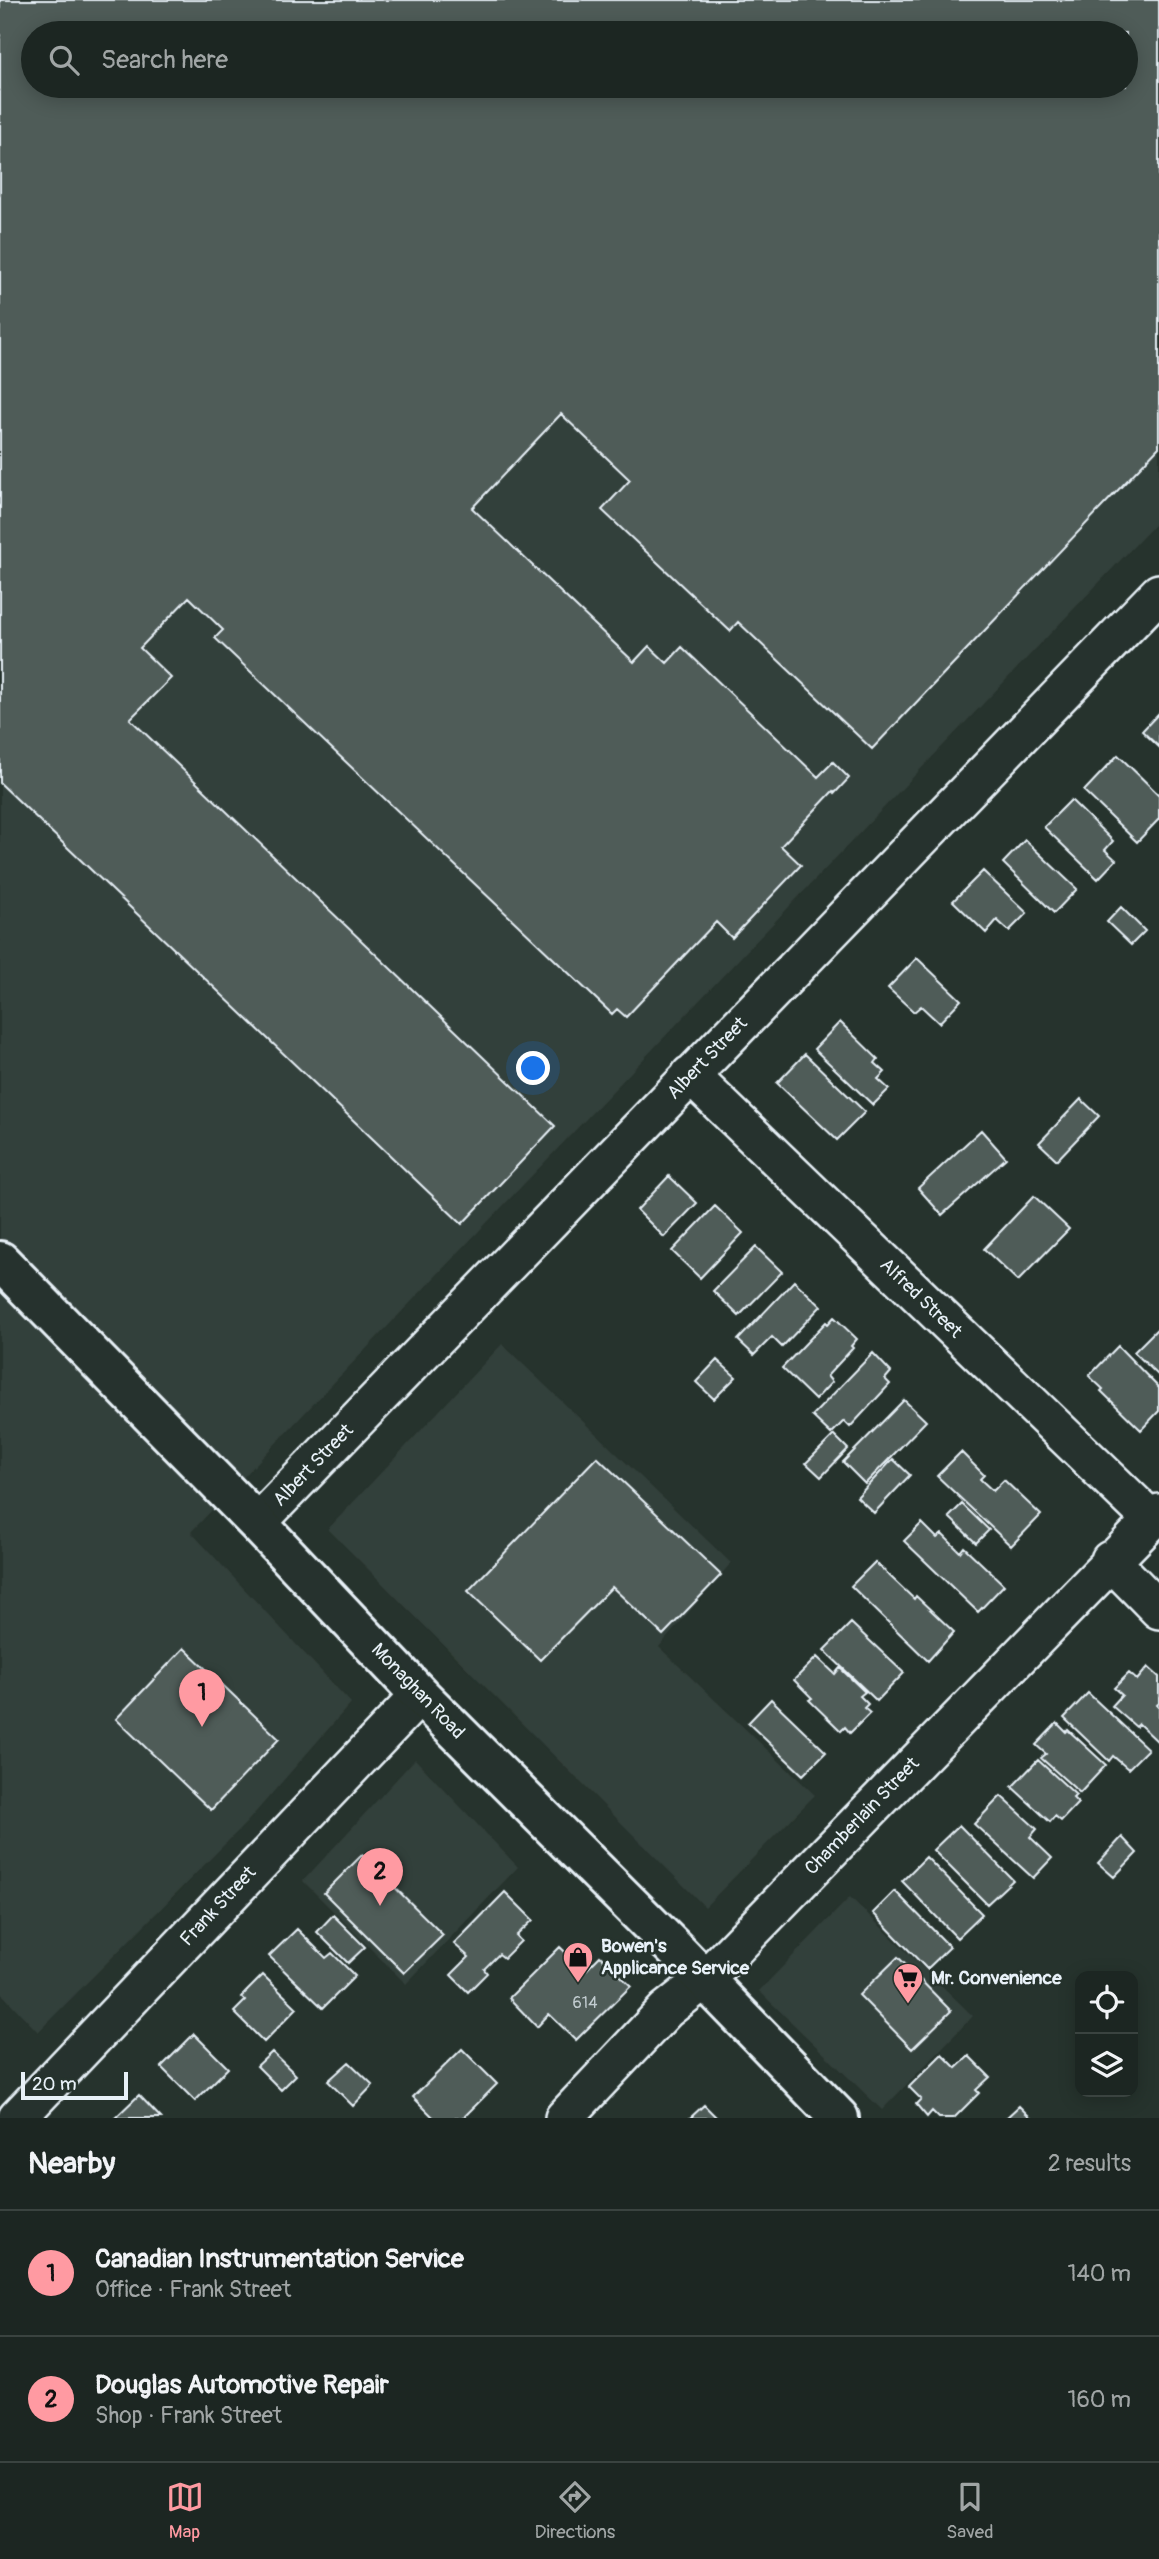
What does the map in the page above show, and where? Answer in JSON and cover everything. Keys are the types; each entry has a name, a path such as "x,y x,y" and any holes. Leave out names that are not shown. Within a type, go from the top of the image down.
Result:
{"main road":[{"name":"Monaghan Road","path":"0,1261 257,1523 420,1695 839,2118"}],"street":[{"name":"Albert Street","path":"257,1523 1159,593"},
{"name":"Alfred Street","path":"690,1076 1156,1516"},
{"name":"Chamberlain Street","path":"564,2118 666,2010 705,1980 1110,1560 1156,1516"},
{"path":"1110,1560 1159,1611"},
{"name":"Frank Street","path":"17,2118 420,1695"}],"shaded area":[{"path":"0,0 1159,0 1159,520 191,1532 351,1703 247,1822 38,2032 0,1992"},
{"path":"502,1344 731,1563 659,1647 815,1795 705,1907 328,1529"},
{"path":"415,1759 518,1867 406,1984 303,1881"},
{"path":"850,1897 973,2016 882,2110 759,1991"}],"building":[{"path":"0,0 1159,0 1159,447 872,749 738,622 730,631 602,510 630,480 561,414 472,508 634,662 649,646 667,663 682,647 818,777 833,762 849,778 835,793 833,791 781,846 801,865 732,938 716,922 626,1017 617,1009 612,1014 215,638 223,630 189,597 140,648 171,678 130,719 555,1126 462,1224 0,783"},
{"path":"1159,713 1159,747 1142,731"},
{"path":"1118,755 1159,795 1159,819 1137,842 1084,791"},
{"path":"1071,800 1113,841 1105,850 1116,860 1098,879 1044,827"},
{"path":"1025,840 1077,889 1054,913 1003,863"},
{"path":"983,871 1027,913 1009,931 997,920 986,933 953,901"},
{"path":"1121,907 1145,931 1131,945 1107,922"},
{"path":"917,958 961,1000 939,1023 921,1006 914,1012 888,988"},
{"path":"840,1022 878,1059 875,1063 885,1072 878,1079 889,1089 873,1105 814,1049"},
{"path":"805,1054 865,1112 837,1140 777,1083"},
{"path":"1081,1099 1099,1116 1057,1160 1039,1143"},
{"path":"981,1130 1006,1158 942,1215 918,1188"},
{"path":"669,1176 697,1203 664,1237 637,1210"},
{"path":"1034,1196 1069,1229 1018,1281 984,1249"},
{"path":"715,1206 743,1233 700,1278 672,1251"},
{"path":"756,1247 782,1272 739,1316 713,1291"},
{"path":"794,1281 821,1306 782,1347 772,1337 754,1355 738,1340"},
{"path":"834,1317 857,1339 851,1346 853,1348 827,1376 832,1382 815,1400 782,1368"},
{"path":"1159,1327 1159,1376 1134,1352"},
{"path":"1118,1346 1159,1388 1159,1411 1141,1430 1089,1376"},
{"path":"873,1353 891,1372 885,1379 890,1384 850,1427 844,1421 831,1434 812,1416"},
{"path":"717,1360 736,1377 714,1399 696,1382"},
{"path":"904,1400 926,1421 865,1484 843,1462"},
{"path":"834,1435 848,1449 821,1477 806,1463"},
{"path":"961,1452 984,1475 980,1479 993,1491 1004,1480 1041,1515 1011,1546 937,1476"},
{"path":"597,1457 721,1575 663,1635 612,1587 540,1660 468,1591"},
{"path":"893,1459 910,1475 874,1513 857,1497"},
{"path":"962,1504 989,1530 976,1543 949,1517"},
{"path":"922,1523 937,1538 942,1534 960,1552 964,1547 1004,1585 978,1612 904,1541"},
{"path":"875,1562 954,1632 928,1661 851,1586"},
{"path":"851,1623 904,1673 877,1701 824,1650"},
{"path":"184,1648 279,1739 211,1810 116,1719"},
{"path":"817,1657 835,1674 840,1668 865,1692 860,1696 868,1704 864,1708 870,1713 850,1733 845,1727 841,1731 809,1700 812,1698 794,1680"},
{"path":"1148,1667 1159,1677 1159,1743 1139,1724 1136,1727 1112,1706 1122,1695 1114,1688 1129,1673 1137,1680"},
{"path":"1088,1693 1148,1749 1128,1769 1113,1756 1109,1761 1064,1718"},
{"path":"771,1699 826,1752 803,1775 748,1723"},
{"path":"1057,1723 1106,1765 1080,1793 1041,1758 1046,1754 1036,1745"},
{"path":"1038,1760 1076,1795 1073,1798 1078,1803 1061,1821 1055,1816 1050,1822 1012,1787"},
{"path":"1001,1796 1037,1829 1030,1837 1052,1858 1033,1878 974,1824"},
{"path":"959,1825 1013,1880 987,1904 933,1850"},
{"path":"1122,1837 1137,1853 1114,1877 1098,1863"},
{"path":"362,1855 443,1935 404,1973 324,1893"},
{"path":"926,1857 982,1914 957,1938 902,1881"},
{"path":"895,1891 950,1947 927,1969 873,1913"},
{"path":"505,1892 533,1920 516,1936 521,1941 504,1958 499,1954 484,1969 487,1973 468,1992 451,1975 469,1957 454,1944"},
{"path":"333,1915 365,1947 348,1963 317,1932"},
{"path":"297,1929 326,1958 332,1953 355,1976 323,2008 269,1956"},
{"path":"560,1947 585,1971 600,1956 631,1986 576,2040 549,2014 537,2027 509,1998"},
{"path":"898,1957 951,2011 912,2049 859,1995"},
{"path":"263,1975 297,2008 264,2042 234,2012 245,2001 241,1997"},
{"path":"194,2034 228,2068 195,2101 161,2067"},
{"path":"462,2049 497,2084 463,2118 434,2118 413,2097"},
{"path":"272,2052 296,2075 281,2090 257,2066"},
{"path":"942,2054 956,2068 969,2056 990,2077 976,2090 979,2093 954,2118 939,2118 932,2111 927,2117 916,2104 921,2099 909,2087"},
{"path":"349,2062 373,2085 353,2106 328,2081"},
{"path":"139,2095 161,2118 115,2118"},
{"path":"704,2105 717,2118 690,2118"},
{"path":"1019,2106 1031,2118 1006,2118"}],"place":[{"name":"Canadian Instrumentation Service","path":"202,1727"},
{"name":"Douglas Automotive Repair","path":"380,1906"},
{"name":"Bowen's Applicance Service","path":"578,1984"},
{"name":"Mr. Convenience","path":"908,2005"}]}
